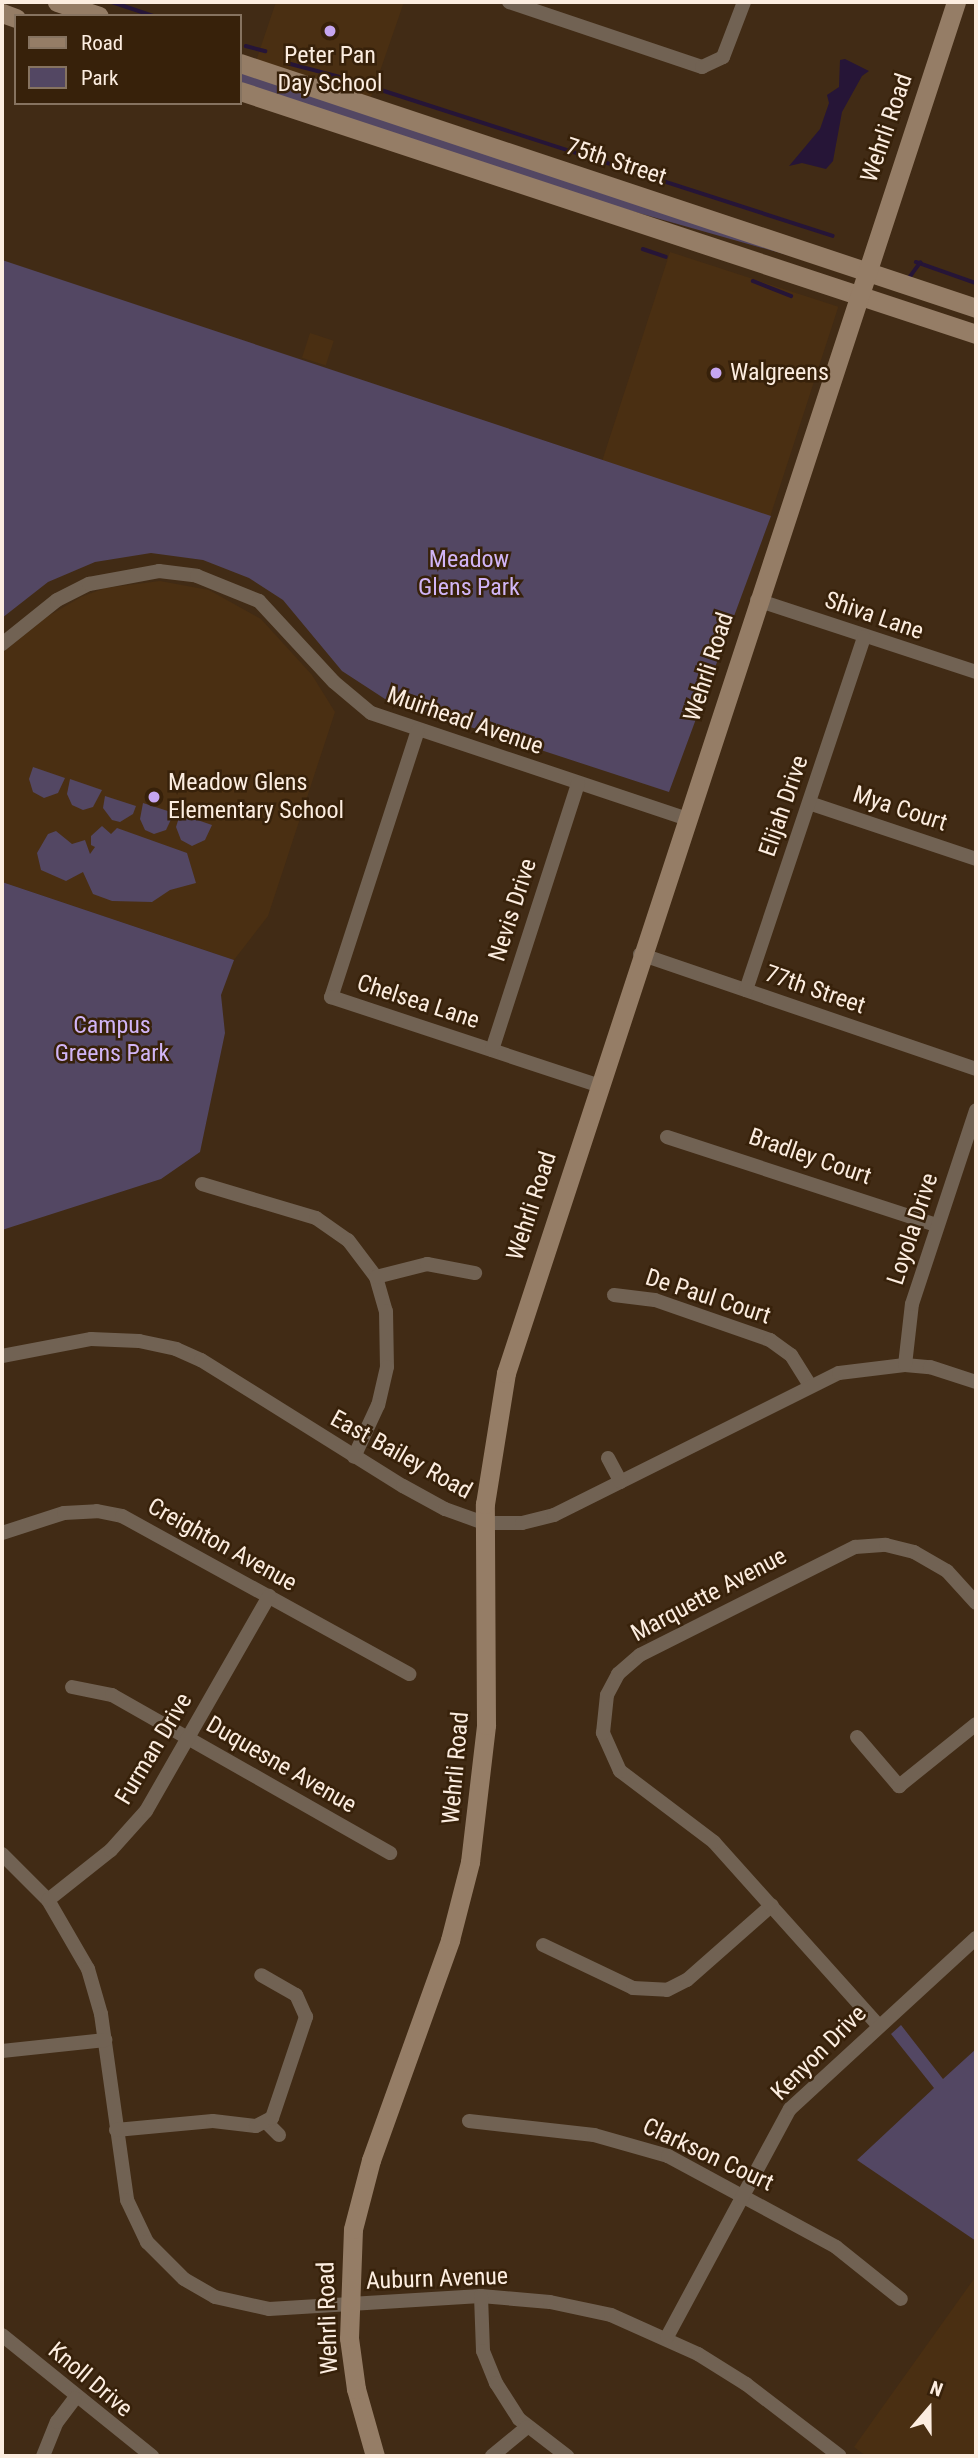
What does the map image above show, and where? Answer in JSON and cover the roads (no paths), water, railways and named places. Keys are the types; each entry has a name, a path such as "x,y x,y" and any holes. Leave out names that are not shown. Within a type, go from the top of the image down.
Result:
{"street":[{"path":"57,2 93,14"},
{"path":"509,2 535,7 702,66 723,57 744,2"},
{"name":"Wehrli Road","path":"375,2456 356,2389 348,2306 358,2204 450,1941 479,1808 486,1725 484,1523 495,1422 506,1373 597,1085 956,2"},
{"name":"75th Street","path":"242,64 976,308"},
{"name":"75th Street","path":"242,92 976,334"},
{"name":"Muirhead Avenue","path":"2,643 57,600 89,584 159,571 197,576 259,601 349,696 371,713 685,818"},
{"name":"Shiva Lane","path":"757,600 976,672"},
{"name":"Elijah Drive","path":"746,990 864,637"},
{"name":"Chelsea Lane","path":"418,730 331,997 597,1085"},
{"name":"Nevis Drive","path":"492,1050 578,784"},
{"name":"Mya Court","path":"809,803 976,859"},
{"name":"77th Street","path":"640,954 976,1069"},
{"name":"Loyola Drive","path":"905,1364 909,1315 976,1110"},
{"name":"Bradley Court","path":"667,1137 937,1225"},
{"path":"202,1184 316,1218 348,1240 376,1277 386,1311 387,1367 377,1405 354,1457"},
{"path":"376,1277 427,1264 475,1273"},
{"name":"De Paul Court","path":"614,1295 655,1300 770,1340 791,1355 810,1385"},
{"name":"East Bailey Road","path":"2,1356 91,1339 138,1341 176,1349 213,1367 354,1457 445,1509 484,1523 522,1523 554,1516 810,1385 857,1368 905,1364 930,1367 976,1382"},
{"path":"608,1458 621,1482"},
{"name":"Creighton Avenue","path":"2,1533 64,1513 107,1512 133,1520 409,1674"},
{"name":"Marquette Avenue","path":"878,2025 772,1905 690,1819 641,1789 615,1764 604,1740 602,1716 614,1680 640,1655 855,1548 886,1545 915,1552 947,1571 976,1603"},
{"name":"Furman Drive","path":"48,1900 129,1832 188,1738 269,1596"},
{"name":"Duquesne Avenue","path":"72,1687 112,1695 390,1853"},
{"path":"857,1737 899,1786 976,1724"},
{"name":"Auburn Avenue","path":"2,1854 48,1900 88,1969 105,2040 123,2187 136,2223 152,2248 184,2279 215,2297 253,2308 348,2306 481,2296 579,2307 667,2337 746,2384 833,2454"},
{"path":"543,1945 633,1988 667,1990 687,1980 772,1905"},
{"name":"Kenyon Drive","path":"667,2337 797,2100 976,1938"},
{"path":"116,2130 213,2121 256,2126 267,2123 276,2110 306,2018 296,1995 261,1975"},
{"path":"2,2051 105,2040"},
{"name":"Clarkson Court","path":"469,2121 626,2141 668,2156 836,2247 901,2299"},
{"path":"267,2123 279,2135"},
{"path":"481,2296 480,2329 488,2366 509,2406 527,2427 567,2456"},
{"name":"Knoll Drive","path":"2,2336 75,2398 152,2456"},
{"path":"43,2456 57,2422 75,2398"},
{"path":"492,2456 527,2427"}],"waterway":[{"path":"112,2 148,14"},
{"path":"246,46 265,51"},
{"path":"287,63 348,79"},
{"path":"372,87 832,236"},
{"path":"643,249 666,257"},
{"path":"916,262 976,283"},
{"path":"909,278 920,263"},
{"path":"753,281 791,296"}],"place":[{"name":"Peter Pan Day School","path":"330,31"},
{"name":"Walgreens","path":"716,373"},
{"name":"Meadow Glens Elementary School","path":"154,797"}],"park label":[{"name":"Meadow Glens Park","path":"469,574"},
{"name":"Campus Greens Park","path":"112,1040"}]}
